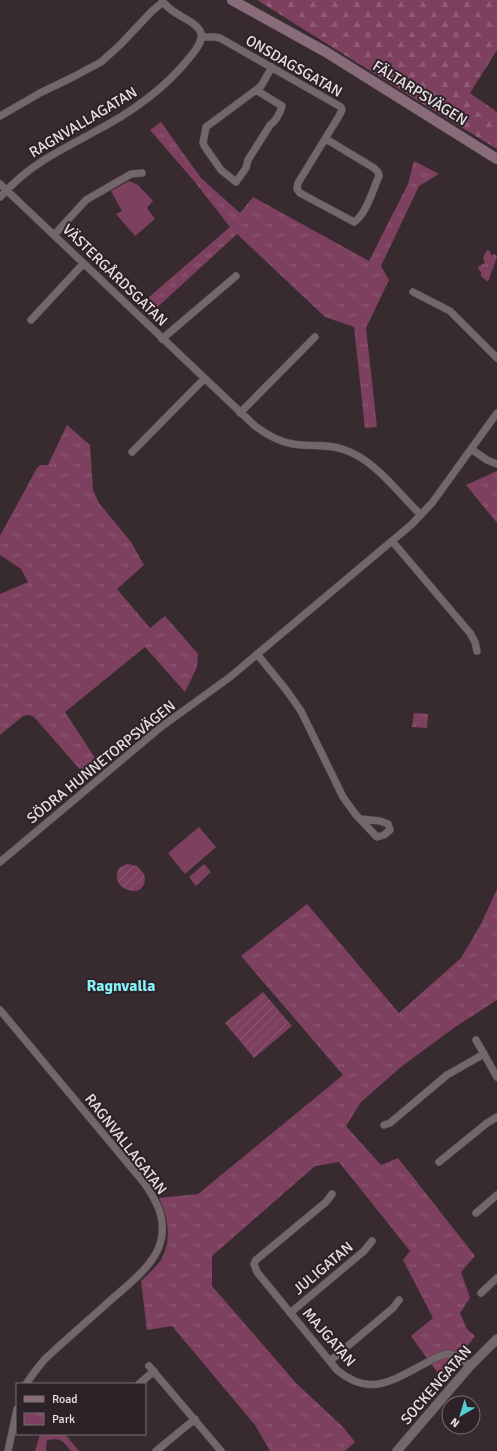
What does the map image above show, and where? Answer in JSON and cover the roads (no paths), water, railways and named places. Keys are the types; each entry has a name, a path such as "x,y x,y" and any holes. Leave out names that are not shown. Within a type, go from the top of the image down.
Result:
{"main road":[{"name":"FÄLTARPSVÄGEN","path":"232,0 326,52 497,159"},
{"name":"FÄLTARPSVÄGEN","path":"247,0 287,24 326,52"}],"street":[{"path":"0,116 40,93 73,78 101,62 122,44 163,1 169,9 198,27 201,37"},
{"name":"ONSDAGSGATAN","path":"201,37 214,36 220,38 341,107 341,112 298,183 297,189 300,193 354,222 359,220 364,211 379,176 378,172 374,168 326,139"},
{"name":"RAGNVALLAGATAN","path":"0,197 32,168 111,123 144,101 171,78 187,61 196,49 201,37"},
{"path":"256,90 282,106 274,123 270,125 248,160 246,168 236,182 221,170 205,147 203,143 204,133 206,127 261,86 272,67"},
{"path":"54,235 86,200 131,174 142,173"},
{"name":"VÄSTERGÅRDSGATAN","path":"0,184 255,426 278,440 293,444 332,446 359,456 374,468 421,515"},
{"path":"31,320 83,264"},
{"path":"162,339 236,276"},
{"path":"413,292 450,311 497,358"},
{"path":"240,413 316,337"},
{"path":"132,452 204,379"},
{"name":"SÖDRA HUNNETORPSVÄGEN","path":"0,862 161,727 199,701 257,654 421,515 432,503 497,413"},
{"path":"471,449 487,460 497,464"},
{"path":"392,541 470,633 475,642 477,651"},
{"path":"257,654 301,711 339,791 349,806 361,819"},
{"name":"RAGNVALLAGATAN","path":"0,1010 144,1184 157,1202 162,1222 160,1245 151,1261 134,1279 44,1360 27,1383"},
{"path":"476,1040 497,1077"},
{"path":"384,1125 390,1123 447,1075 484,1054"},
{"path":"439,1162 487,1123 497,1117"},
{"name":"MAJGATAN","path":"332,1194 326,1202 256,1260 254,1264 257,1272 337,1370 360,1384 382,1384 394,1380 434,1359 449,1354 458,1357 470,1366"},
{"path":"476,1213 497,1195"},
{"name":"JULIGATAN","path":"290,1313 364,1251 372,1241"},
{"path":"481,1293 497,1278"},
{"path":"330,1361 393,1308 399,1300"},
{"name":"SOCKENGATAN","path":"398,1451 470,1366 497,1339"},
{"path":"140,1383 152,1369 221,1451"},
{"path":"8,1451 16,1414"},
{"path":"156,1451 195,1419"}],"district":[{"name":"Ragnvalla","path":"121,986"}]}
